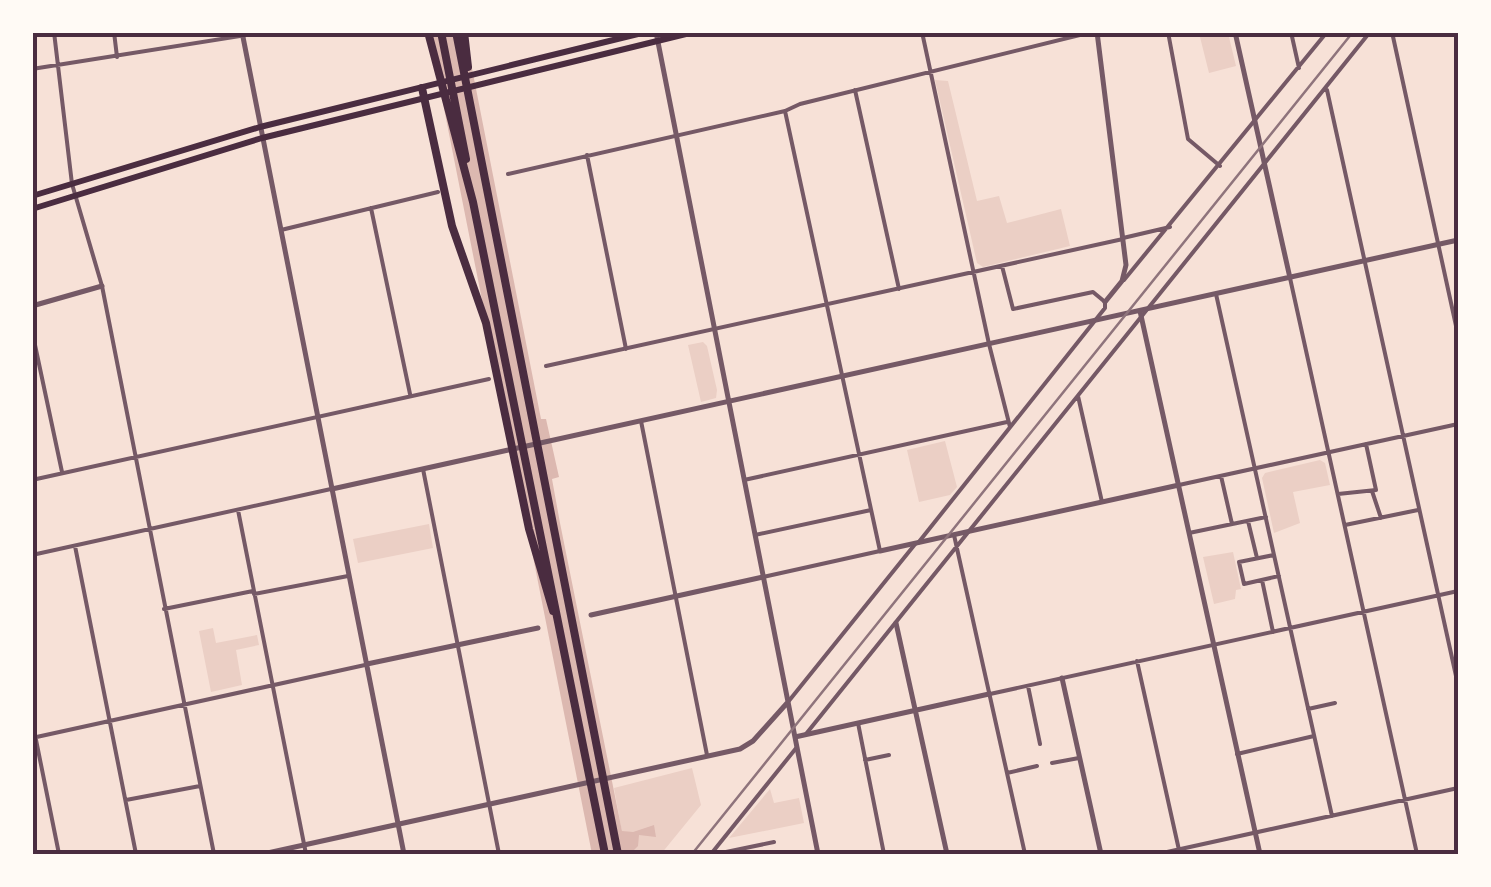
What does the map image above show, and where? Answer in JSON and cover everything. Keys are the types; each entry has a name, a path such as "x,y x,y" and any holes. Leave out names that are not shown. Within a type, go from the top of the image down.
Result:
{"highway":[{"path":"428,32 473,202"},
{"path":"442,32 605,854"},
{"path":"460,32 473,117 618,854"},
{"path":"425,87 452,226 486,323 529,530 564,645"}],"main road":[{"path":"32,196 260,127 646,32"},
{"path":"32,209 262,138 492,84 657,37 694,32"}],"street":[{"path":"54,32 74,196 102,286 214,854"},
{"path":"114,32 117,56"},
{"path":"32,70 265,32"},
{"path":"922,32 1008,424"},
{"path":"508,174 785,111 800,104 1094,32 1123,238 1126,265 1122,281"},
{"path":"1168,32 1188,139 1220,166"},
{"path":"1235,32 1418,854"},
{"path":"1290,32 1299,68"},
{"path":"263,854 750,744 917,543 1008,424 1105,308 1105,302 1327,32"},
{"path":"806,734 1370,32"},
{"path":"1392,32 1458,335"},
{"path":"243,35 404,854"},
{"path":"657,37 818,854"},
{"path":"1326,88 1458,686"},
{"path":"855,90 900,288"},
{"path":"785,111 880,551"},
{"path":"588,155 626,349"},
{"path":"281,230 438,192"},
{"path":"371,208 411,396"},
{"path":"546,366 1170,227"},
{"path":"32,555 1458,240"},
{"path":"1002,266 1013,309 1092,292 1105,302"},
{"path":"32,306 102,286"},
{"path":"1216,294 1332,816"},
{"path":"1143,312 1260,854"},
{"path":"32,332 62,472"},
{"path":"32,480 489,379"},
{"path":"1078,396 1102,502"},
{"path":"641,421 708,756"},
{"path":"744,480 1008,424"},
{"path":"590,615 1458,424"},
{"path":"1338,494 1376,490 1366,444"},
{"path":"422,469 499,854"},
{"path":"1222,476 1232,524"},
{"path":"1372,491 1381,518"},
{"path":"238,510 306,854"},
{"path":"755,534 870,510"},
{"path":"1345,526 1420,510"},
{"path":"1189,533 1266,517"},
{"path":"1248,520 1257,558"},
{"path":"954,535 1025,854"},
{"path":"75,546 136,854"},
{"path":"1274,555 1239,562 1244,584 1279,576"},
{"path":"164,608 349,576"},
{"path":"1262,580 1273,632"},
{"path":"795,737 1458,591"},
{"path":"896,623 946,854"},
{"path":"34,738 538,628"},
{"path":"1137,662 1178,852"},
{"path":"1062,678 1101,854"},
{"path":"1028,686 1040,744"},
{"path":"1308,709 1335,703"},
{"path":"32,720 59,854"},
{"path":"858,723 884,854"},
{"path":"1238,754 1314,736"},
{"path":"711,854 797,747"},
{"path":"865,760 889,755"},
{"path":"1052,764 1079,758"},
{"path":"1007,773 1037,766"},
{"path":"126,800 200,786"},
{"path":"1158,854 1458,788"},
{"path":"724,838 726,853 774,842"}],"shaded area":[{"path":"429,33 465,33 541,419 546,419 559,477 552,479 622,831 633,832 654,825 656,837 639,835 638,846 630,854 592,854"},
{"path":"1199,33 1228,33 1236,66 1209,73"},
{"path":"935,80 948,81 977,201 999,196 1007,223 1061,209 1070,246 983,267 977,263"},
{"path":"703,342 717,390 716,398 701,402 688,345"},
{"path":"945,441 957,487 950,495 919,502 907,450"},
{"path":"1320,460 1325,463 1330,485 1293,492 1300,523 1274,533 1262,478 1265,473"},
{"path":"429,524 433,548 358,563 353,539"},
{"path":"1233,552 1241,589 1236,590 1235,599 1214,604 1203,557"},
{"path":"213,628 216,643 257,635 259,645 236,650 242,685 211,692 199,631"},
{"path":"692,768 701,805 661,854 626,854 614,788"},
{"path":"770,789 774,803 799,798 804,823 729,838"}],"railway":[{"path":"692,854 1353,32"}]}
